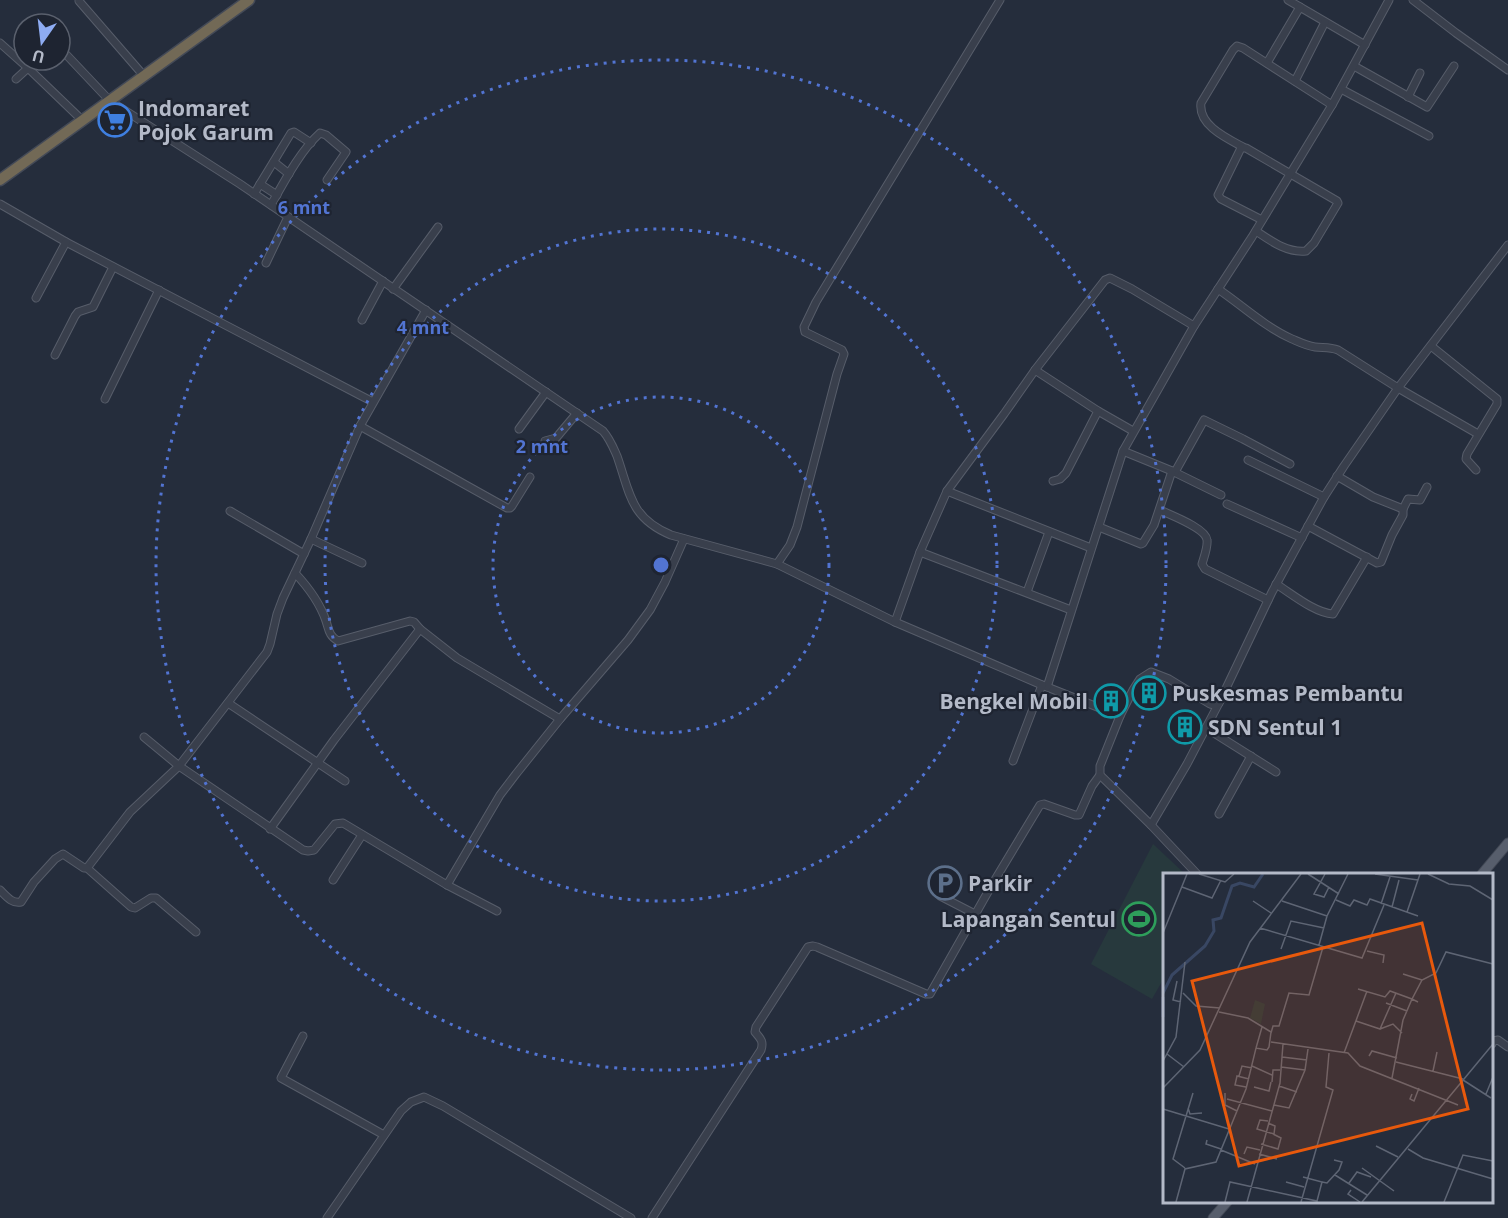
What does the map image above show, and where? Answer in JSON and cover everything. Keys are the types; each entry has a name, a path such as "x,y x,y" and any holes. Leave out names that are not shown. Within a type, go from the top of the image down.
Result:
{"highway":[{"path":"0,180 249,0"}],"main road":[{"path":"1483,873 1508,843"},
{"path":"1214,1218 1226,1203"}],"street":[{"path":"777,564 790,545 797,527 844,354 842,350 806,332 804,327 816,302 1000,0"},
{"path":"1288,0 1365,45"},
{"path":"1013,761 1045,686 1099,527 1122,451 1194,326 1256,231 1332,105 1389,0"},
{"path":"1413,0 1506,69"},
{"path":"79,1 144,76"},
{"path":"1267,63 1300,7"},
{"path":"1295,81 1325,22"},
{"path":"0,43 12,54"},
{"path":"1256,231 1292,250 1306,251 1314,243 1337,205 1337,201 1220,134 1208,124 1201,112 1201,103 1236,47 1240,46 1332,105"},
{"path":"72,61 110,101 237,182 595,425 608,436 635,506 645,520 657,530 777,564 895,622 1120,716"},
{"path":"1354,66 1426,107 1454,66"},
{"path":"15,79 23,72"},
{"path":"32,72 82,120"},
{"path":"1408,97 1420,74"},
{"path":"1341,89 1429,136"},
{"path":"254,194 292,132 311,143"},
{"path":"271,205 311,143 323,133 346,150 346,154 327,180"},
{"path":"1242,147 1218,195 1221,199 1262,220"},
{"path":"274,162 289,174"},
{"path":"260,184 277,195"},
{"path":"0,204 113,267 373,402"},
{"path":"266,263 288,218"},
{"path":"393,289 438,227"},
{"path":"36,298 66,242"},
{"path":"1152,825 1206,728 1276,584 1324,497 1398,388 1508,247"},
{"path":"55,355 78,312 93,307 113,267"},
{"path":"895,622 920,552 946,491 1035,370 1108,279 1132,289 1194,326"},
{"path":"362,320 383,281"},
{"path":"1218,289 1283,334 1310,346 1338,350 1478,434"},
{"path":"105,399 159,290"},
{"path":"87,868 122,821 179,766 267,652 283,598 360,426 426,310"},
{"path":"1431,346 1497,399 1497,404 1466,456 1476,471"},
{"path":"1035,370 1132,431"},
{"path":"519,429 546,392"},
{"path":"1053,481 1065,473 1098,411"},
{"path":"545,441 556,438 577,413"},
{"path":"1099,527 1143,543 1155,525 1174,471 1204,420 1290,464"},
{"path":"360,426 510,508 530,477"},
{"path":"1122,451 1174,471 1221,495"},
{"path":"1248,460 1324,497"},
{"path":"1337,476 1373,497 1403,510"},
{"path":"1308,526 1377,563 1381,562 1408,499 1420,500 1427,488"},
{"path":"946,491 1091,548"},
{"path":"1227,504 1302,538"},
{"path":"1160,510 1204,534 1208,541 1202,564 1205,569 1268,600"},
{"path":"230,511 304,554"},
{"path":"1027,592 1049,532"},
{"path":"311,539 362,563"},
{"path":"447,885 500,795 560,719 628,640 650,610 684,539"},
{"path":"920,552 1071,609"},
{"path":"1276,584 1318,610 1333,614 1366,557"},
{"path":"295,573 311,592 325,619 329,634 333,638 343,640 410,621 414,622 457,658 560,719"},
{"path":"270,829 420,629"},
{"path":"652,1218 761,1050 763,1043 755,1032 756,1028 808,947 817,947 927,994 932,991 1040,805 1044,804 1079,815 1092,786 1100,775 1100,766 1120,716 1140,679 1152,672 1210,704 1219,703"},
{"path":"228,703 345,781"},
{"path":"1206,728 1276,772"},
{"path":"144,738 179,766 306,851 314,850 335,824 343,824 447,885 497,911"},
{"path":"1219,814 1251,756"},
{"path":"1100,775 1152,825 1196,873"},
{"path":"333,880 362,835"},
{"path":"0,890 12,901 21,902 34,882 55,858 63,854 87,868 130,907 135,908 151,898 156,898 196,932"},
{"path":"940,896 975,914"},
{"path":"303,1036 281,1078 384,1135"},
{"path":"1493,1041 1498,1041 1508,1047"},
{"path":"327,1218 401,1111 408,1104 421,1098 427,1098 443,1106 631,1218"}],"shaded area":[{"name":"Lapangan Sentul","path":"1153,844 1184,873 1163,873 1163,980 1152,999 1091,964"}],"place":[{"name":"Indomaret Pojok Garum","path":"115,120"},
{"name":"Puskesmas Pembantu","path":"1149,693"},
{"name":"Bengkel Mobil","path":"1111,701"},
{"name":"SDN Sentul 1","path":"1185,727"},
{"name":"Parkir","path":"945,883"},
{"name":"Lapangan Sentul","path":"1139,919"}]}
